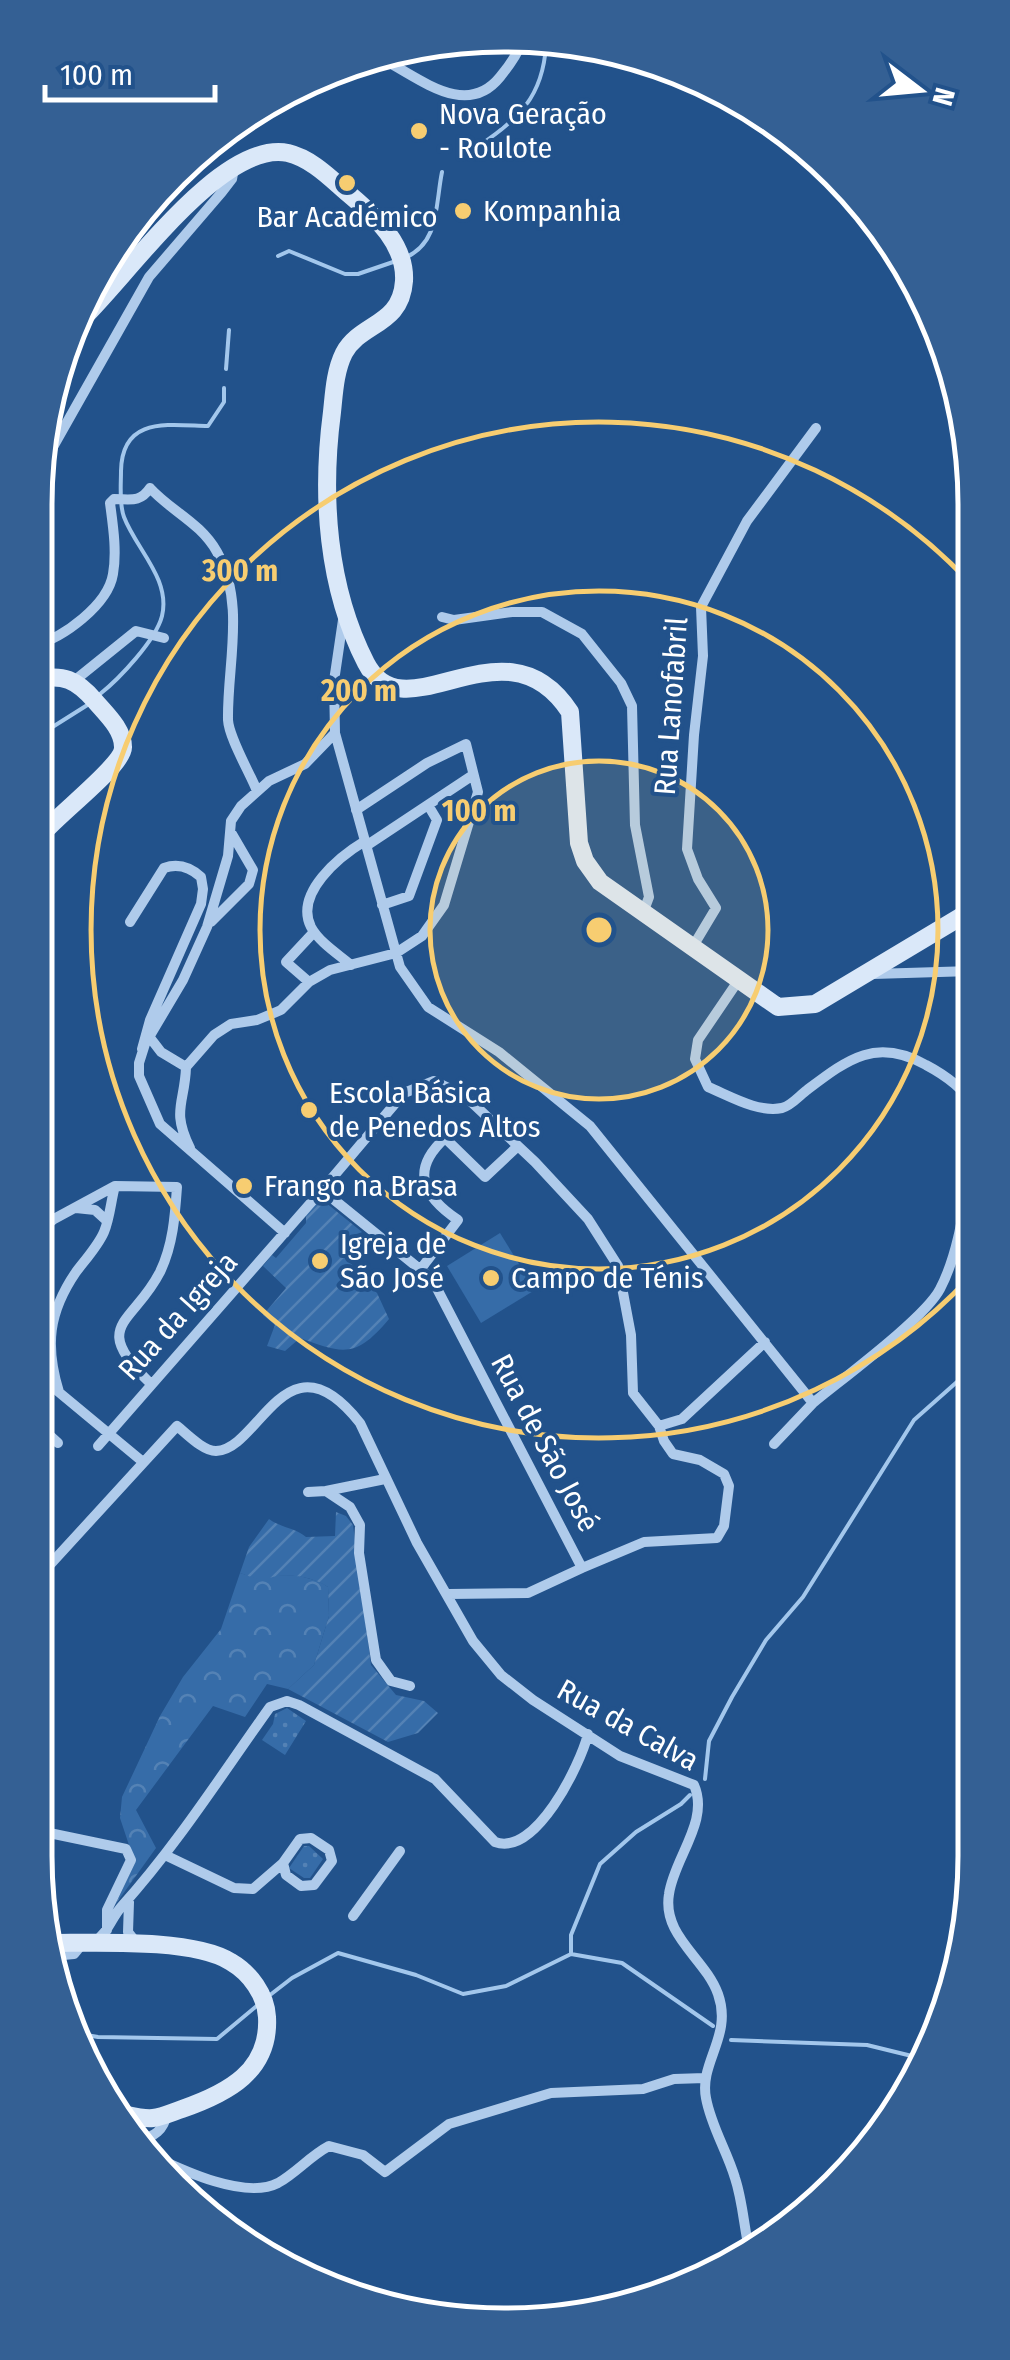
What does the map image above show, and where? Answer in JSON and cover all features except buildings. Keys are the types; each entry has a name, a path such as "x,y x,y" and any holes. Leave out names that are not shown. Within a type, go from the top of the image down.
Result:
{"street":[{"path":"395,66 446,94 479,94 494,84 515,52"},
{"path":"103,297 192,198 220,174 258,155 286,152 309,161 392,236 404,273 400,301 393,313 352,343 340,364 335,382 326,509 345,609 376,680 400,690 516,670 542,681 560,696 570,712 579,843 585,861 600,882 778,1007 815,1004 958,918"},
{"path":"57,440 149,276 222,192 232,179 234,167"},
{"name":"Rua Lanofabril","path":"692,948 716,908 698,879 687,849 703,656 701,607 746,521 816,428"},
{"path":"52,639 62,636 104,594 113,578 110,502 135,501 150,488 186,514 216,551 233,600 228,724 257,792"},
{"path":"345,609 334,681 335,734 400,967 428,1007 499,1052 590,1126 813,1403"},
{"path":"442,617 454,620 542,612 582,634 621,683 632,706 635,825 649,897 642,914"},
{"path":"77,682 136,630 164,638"},
{"path":"52,677 77,682 119,730 123,746 121,757 100,780 52,820"},
{"path":"142,1055 184,980 207,926 232,834 231,820 240,806 269,781 304,764 335,734"},
{"path":"193,1153 182,1132 178,1108 186,1067 214,1035 231,1024 257,1020 282,1010 309,982 330,970 396,953 422,936 444,905 478,792 466,744 427,763 356,810"},
{"path":"351,965 308,922 308,908 316,887 329,868 473,775"},
{"path":"382,904 410,896 436,820 428,805"},
{"path":"207,926 249,884 253,870 232,834"},
{"path":"130,922 164,868 174,864 201,877 201,904 141,1042 138,1076 160,1124 285,1233"},
{"path":"309,982 286,962 314,932"},
{"path":"866,974 958,971"},
{"path":"738,981 698,1040 694,1059 708,1087 754,1106 784,1108 852,1058 880,1050 906,1054 958,1089"},
{"path":"151,1038 161,1052 186,1067"},
{"name":"Rua da Igreja","path":"98,1446 404,1093 434,1081 465,1096 518,1146"},
{"path":"420,1270 458,1220 432,1203 425,1184 426,1164 436,1146 445,1138 485,1177 518,1146 588,1219 618,1266 631,1335 633,1392 659,1426 682,1419 766,1342"},
{"path":"52,1327 68,1284 104,1233 115,1186"},
{"path":"52,1223 115,1186 177,1187 174,1227 159,1273 120,1324 120,1344 126,1360 150,1383"},
{"name":"Rua de São José","path":"322,1190 432,1278 582,1568 644,1542 708,1541 717,1538 724,1526 730,1486 724,1474 700,1460 673,1454 659,1426"},
{"path":"74,1208 95,1210 106,1220"},
{"path":"774,1444 813,1403 938,1293 958,1231"},
{"path":"52,1370 59,1392"},
{"path":"52,1387 143,1462 52,1562"},
{"name":"Rua da Calva","path":"143,1462 177,1426 209,1450 220,1451 284,1394 300,1389 317,1390 346,1406 360,1423 417,1543 474,1641 501,1675 620,1756 694,1785 700,1798 697,1815 668,1894 670,1922 706,1969 719,1996 722,2034 704,2078"},
{"path":"52,1438 58,1443"},
{"path":"308,1492 386,1479"},
{"path":"326,1491 350,1508 360,1525 358,1553 376,1660 391,1682 410,1686"},
{"path":"448,1594 528,1593 582,1568"},
{"path":"64,1955 74,1954 94,1938 129,1901 270,1707 287,1701 435,1779 495,1842 505,1846 516,1844 563,1795 582,1759 588,1734"},
{"path":"52,1834 126,1849 131,1860 94,1938"},
{"path":"165,1855 234,1888 253,1890 283,1863 300,1839 312,1838 329,1850 332,1860 314,1885 301,1886 286,1875 283,1863"},
{"path":"354,1916 400,1851"},
{"path":"129,1901 128,1932 140,1945"},
{"path":"61,1942 94,1938 206,1952 232,1962 254,1981 267,2006 268,2038 257,2065 227,2090 154,2118 136,2116"},
{"path":"177,2166 220,2185 272,2186 309,2156 329,2146 364,2155 385,2172 449,2124 551,2093 644,2089 674,2079 704,2078 711,2117 736,2181 747,2237"},
{"path":"152,2137 164,2128 167,2114"}],"green space":[{"path":"320,1198 362,1232 343,1255 377,1293 389,1319 368,1340 349,1349 328,1348 300,1338 285,1351 267,1346 275,1325 263,1315 286,1288 263,1266 272,1255 276,1258 306,1223 306,1214"},
{"name":"Campo de Ténis","path":"500,1233 535,1290 481,1323 447,1266"},
{"path":"336,1512 353,1525 371,1665 396,1695 424,1701 438,1713 418,1733 388,1742 288,1689 314,1665 329,1616 328,1587 296,1576 262,1581 240,1573 249,1547 269,1519 306,1537 335,1536"},
{"path":"240,1573 262,1580 296,1576 328,1587 329,1616 314,1665 288,1689 267,1684 245,1717 213,1706 136,1810 156,1848 115,1905 135,1863 120,1818 122,1797 160,1716 183,1677 221,1629"},
{"path":"287,1708 306,1721 285,1755 262,1740 275,1714"},
{"path":"304,1846 323,1859 310,1878 289,1868"}],"waterway":[{"path":"477,147 505,127 526,105 540,79 545,54"},
{"path":"405,258 425,243 430,233 442,172"},
{"path":"278,256 289,251 345,274 358,274 396,261"},
{"path":"226,369 229,330"},
{"path":"100,694 145,647 162,616 162,589 122,512 123,453 138,432 150,428 208,426 224,402 224,388"},
{"path":"52,727 89,704"},
{"path":"705,1779 709,1741 766,1640 803,1597 914,1420 958,1381"},
{"path":"571,1954 571,1935 600,1864 636,1832 690,1795"},
{"path":"270,1995 338,1953 416,1975 463,1994 506,1986 571,1954 622,1963 713,2026"},
{"path":"90,2036 217,2039 259,2004"},
{"path":"731,2040 867,2045 911,2056"}],"place":[{"name":"Nova Geração - Roulote","path":"419,131"},
{"name":"Bar Académico","path":"347,183"},
{"name":"Kompanhia","path":"463,211"},
{"name":"Escola Básica de Penedos Altos","path":"309,1110"},
{"name":"Frango na Brasa","path":"244,1186"},
{"name":"Igreja de São José","path":"320,1261"},
{"name":"Campo de Ténis","path":"491,1278"}]}
